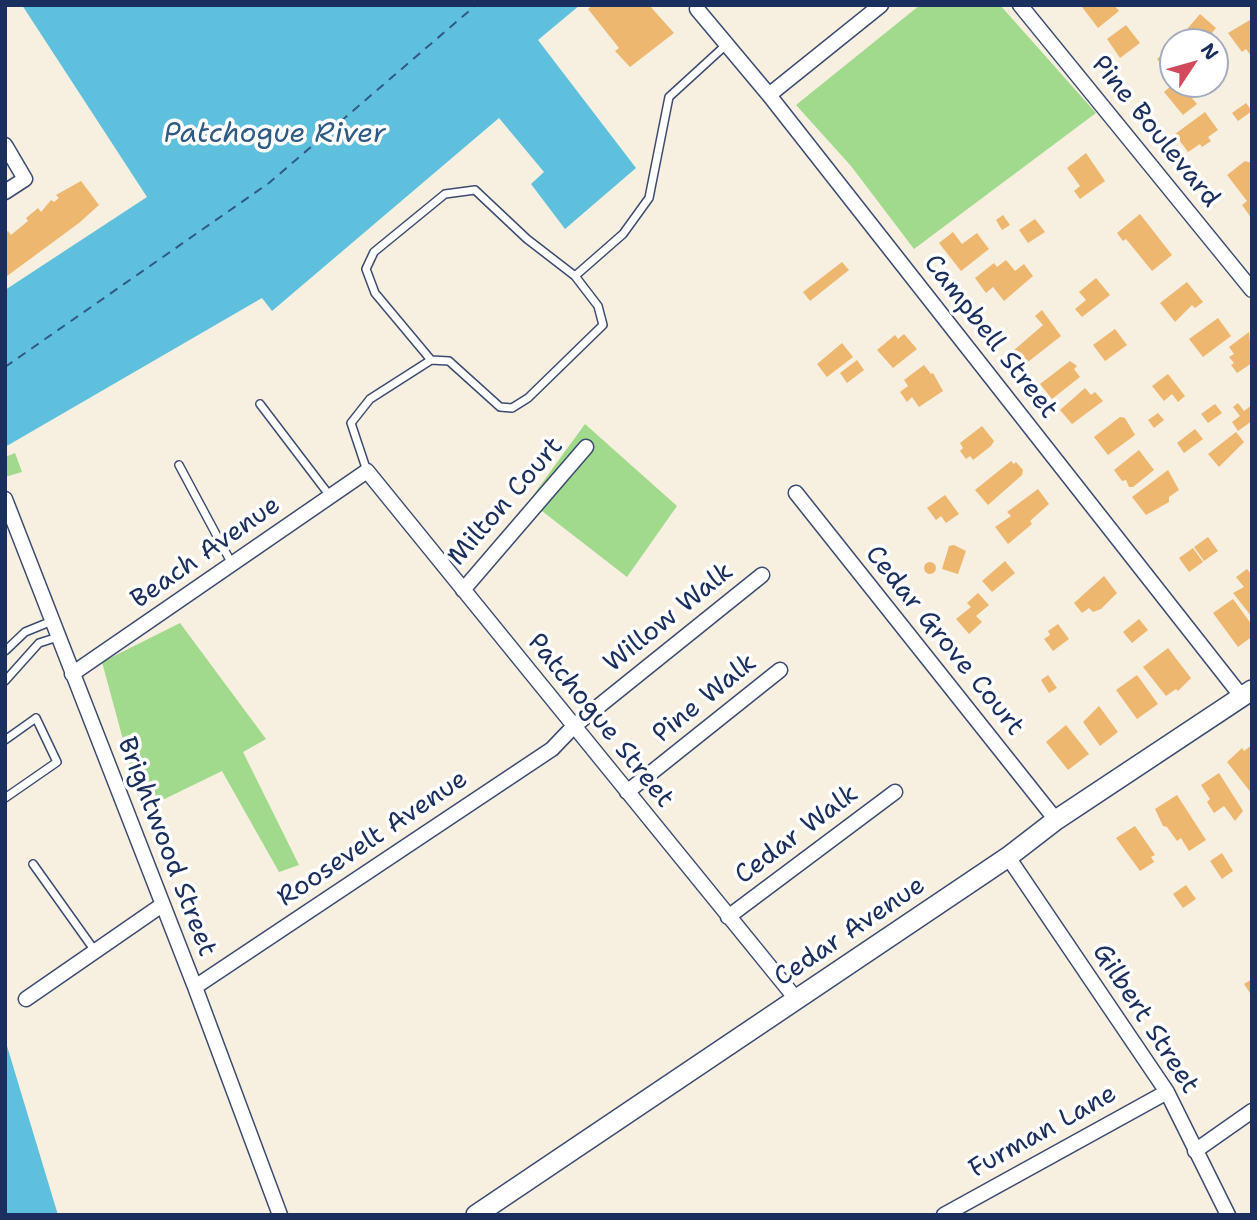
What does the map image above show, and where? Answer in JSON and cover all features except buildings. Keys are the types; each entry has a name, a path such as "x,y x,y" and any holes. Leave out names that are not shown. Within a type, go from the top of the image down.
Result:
{"street":[{"path":"769,95 881,5"},
{"name":"Pine Boulevard","path":"1020,5 1252,290"},
{"name":"Campbell Street","path":"697,9 769,95 1247,694"},
{"path":"5,145 25,179 5,192"},
{"name":"Milton Court","path":"463,590 586,447"},
{"name":"Beach Avenue","path":"72,674 367,471"},
{"name":"Patchogue Street","path":"367,471 797,1000"},
{"name":"Cedar Grove Court","path":"796,493 1056,820"},
{"name":"Brightwood Street","path":"5,499 195,987 280,1215"},
{"name":"Willow Walk","path":"574,726 762,575"},
{"name":"Pine Walk","path":"627,792 780,670"},
{"name":"Cedar Avenue","path":"476,1215 1008,857 1056,820 1247,694"},
{"name":"Roosevelt Avenue","path":"195,987 552,750 574,726"},
{"name":"Cedar Walk","path":"727,916 895,792"},
{"name":"Gilbert Street","path":"1008,857 1167,1091 1228,1215"},
{"path":"26,999 162,905"},
{"name":"Furman Lane","path":"944,1215 968,1209 1167,1091"},
{"path":"1195,1151 1252,1111"}],"lane":[{"path":"575,276 622,234 649,198 669,97 727,44"},
{"path":"367,471 351,423 370,399 431,360 449,361 500,407 512,408 528,398 603,325 598,306 575,276 527,239 475,190 445,194 374,252 366,269 375,293 431,360"},
{"path":"260,404 330,497"},
{"path":"178,465 232,564"},
{"path":"5,651 25,632 52,621"},
{"path":"5,681 39,643 58,637"},
{"path":"5,740 36,718 57,762 5,798"},
{"path":"33,864 94,951"}],"green space":[{"path":"920,5 1000,5 1096,113 914,249 851,166 796,105"},
{"path":"585,424 677,506 627,577 529,501"},
{"path":"15,453 22,472 5,477 5,457"},
{"path":"180,623 266,739 243,752 299,865 279,872 222,771 142,810 102,662"}],"water":[{"name":"Patchogue River","path":"22,5 580,5 538,40 636,168 565,229 531,184 544,172 499,118 272,311 262,298 5,447 5,290 147,197"},
{"path":"5,1044 7,1046 58,1215 5,1215"}],"ferry route":[{"path":"5,367 269,183 476,5"}]}
